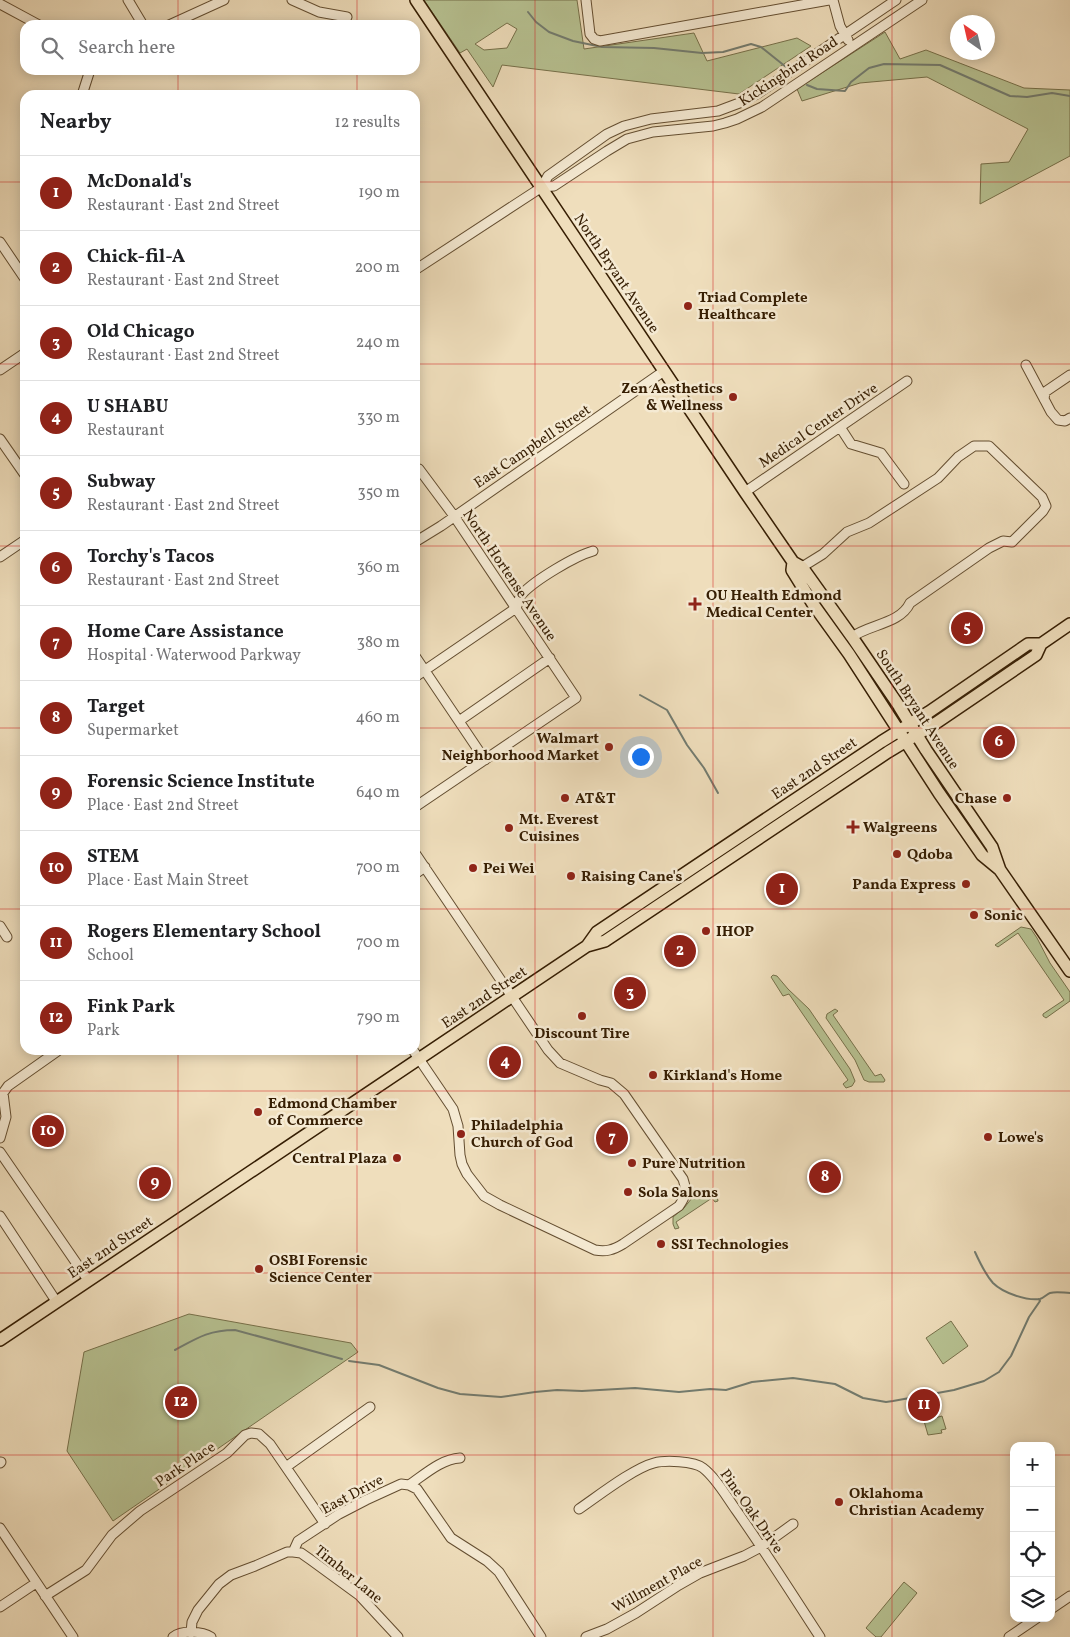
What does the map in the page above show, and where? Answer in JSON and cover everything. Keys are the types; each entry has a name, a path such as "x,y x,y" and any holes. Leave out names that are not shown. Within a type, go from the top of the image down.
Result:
{"main road":[{"name":"North Bryant Avenue","path":"416,0 744,492 797,565"},
{"name":"South Bryant Avenue","path":"797,565 852,637 992,847 1000,870 1070,971"},
{"path":"797,565 792,570 813,604 849,654 973,842 982,854 1000,870"},
{"name":"East 2nd Street","path":"420,1052 512,996 587,946 604,941 779,826 1036,654 1041,644 1070,624"},
{"name":"East 2nd Street","path":"587,946 597,932 1028,644 1041,644"},
{"path":"779,826 786,805"},
{"path":"631,923 639,912 655,899 656,893"},
{"name":"East 2nd Street","path":"0,1340 415,1055"}],"street":[{"path":"128,0 140,20"},
{"path":"179,20 224,0"},
{"path":"292,0 319,12 348,17"},
{"path":"586,0 590,34 594,39 600,41 831,0 840,26 853,46"},
{"path":"898,0 906,9"},
{"name":"Kickingbird Road","path":"542,187 548,176 607,134 638,122 718,111 742,102 898,0"},
{"name":"Kickingbird Road","path":"542,187 554,186 604,152 627,139 653,132 713,126 737,120 750,114 922,0"},
{"path":"0,4 30,20"},
{"path":"84,90 88,75"},
{"path":"420,267 542,187"},
{"path":"0,242 20,272"},
{"path":"0,370 20,356"},
{"path":"1026,365 1051,412 1058,420 1070,418"},
{"name":"East Campbell Street","path":"420,539 664,371"},
{"path":"1044,399 1045,392 1070,375"},
{"name":"Medical Center Drive","path":"744,492 907,381"},
{"path":"840,427 851,444 881,453 904,484"},
{"path":"0,439 20,468"},
{"path":"797,565 823,554 847,532 869,523 938,478 958,457 977,445 989,446 1042,497 1046,506 1043,511 1012,542 1003,541 989,548 910,603 902,615 852,637"},
{"name":"North Hortense Avenue","path":"420,474 454,516 576,698 485,760"},
{"path":"0,557 20,543"},
{"path":"420,674 516,608 520,595 556,569 583,554 593,551"},
{"path":"459,721 550,658"},
{"path":"420,663 485,760 420,804"},
{"path":"417,1055 453,1109 458,1126 460,1155 468,1174 484,1196 500,1205 595,1250 603,1251 614,1249 623,1244 679,1206 685,1198 686,1191 682,1179 624,1094 611,1083 560,1063 548,1050 420,860"},
{"path":"420,870 425,867"},
{"path":"0,926 7,937"},
{"path":"0,1138 6,1117 3,1093 8,1086 52,1055"},
{"path":"0,1152 88,1280"},
{"path":"0,1216 56,1301"},
{"path":"286,1467 370,1407"},
{"name":"Park Place","path":"45,1596 80,1576 112,1535 140,1511 227,1453 245,1435 258,1434 264,1438 325,1524"},
{"path":"460,1458 443,1462 409,1485 417,1489 451,1538 487,1561 499,1572 541,1637"},
{"name":"Pine Oak Drive","path":"579,1509 631,1474 653,1463 664,1462 701,1466 711,1476 761,1547 820,1637"},
{"name":"East Drive","path":"294,1552 298,1541 339,1514 401,1484 409,1485"},
{"name":"Willment Place","path":"586,1637 609,1633 679,1585 700,1573 744,1556 761,1547 793,1524"},
{"path":"0,1528 73,1637"},
{"name":"Timber Lane","path":"191,1633 192,1622 198,1610 219,1584 231,1575 287,1552 294,1552 301,1553 358,1595 398,1637"},
{"path":"0,1607 36,1583"},
{"path":"1055,1606 1070,1596"},
{"path":"1009,1637 1031,1622"},
{"path":"173,1637 177,1634 198,1632 212,1637"}],"green space":[{"path":"424,0 577,0 584,49 694,33 707,61 797,38 811,46 739,94 502,65 493,87 467,49 460,53","holes":["507,23 517,29 507,48 484,50 475,44"]},
{"path":"885,32 900,59 926,50 1024,88 1070,90 1070,156 980,204 981,164 1009,162 1028,129 927,77 860,83 802,101 797,89"},
{"path":"1021,927 1031,929 1050,963 1070,992 1070,1001 1046,1018 1043,1014 1064,1000 1018,933 998,947 995,945"},
{"path":"773,975 777,976 809,1009 850,1069 855,1081 852,1086 846,1088 843,1084 848,1080 789,994 783,996 771,977"},
{"path":"835,1009 838,1011 833,1015 875,1076 881,1074 885,1080 884,1082 864,1080 855,1060 826,1018 827,1014"},
{"path":"711,1192 717,1196 718,1201 715,1202 712,1198 676,1222 679,1228 675,1229 673,1217 692,1198"},
{"path":"189,1314 351,1343 358,1352 113,1521 67,1451 84,1352"},
{"path":"951,1321 968,1346 943,1364 926,1338"},
{"path":"942,1416 946,1429 941,1430 942,1433 928,1435 924,1421"},
{"path":"904,1582 917,1593 881,1637 876,1637 866,1628"}],"waterway":[{"path":"528,12 536,22 549,32 573,41 602,47 654,48 702,53 723,52 751,44 761,47 786,67"},
{"path":"807,85 817,89 845,91 851,82 869,68 884,64 940,65 1010,96 1027,97 1052,93 1070,96"},
{"path":"640,695 667,710 718,793"},
{"path":"975,1252 990,1280 997,1287 1009,1293 1035,1299 1053,1292 1070,1293"},
{"path":"349,1361 379,1365 438,1388 460,1394 501,1397 557,1390 582,1391 635,1388 679,1392 710,1389 726,1390 752,1382 793,1378 835,1384 863,1398 886,1402 954,1390 984,1381 999,1372 1011,1356 1029,1317 1040,1301 1039,1299"},
{"path":"175,1350 210,1333 235,1330 342,1359"}],"place":[{"name":"Triad Complete Healthcare","path":"688,306"},
{"name":"Zen Aesthetics & Wellness","path":"733,397"},
{"name":"OU Health Edmond Medical Center","path":"695,604"},
{"name":"Subway","path":"967,628"},
{"name":"Torchy's Tacos","path":"999,742"},
{"name":"Walmart Neighborhood Market","path":"609,747"},
{"name":"AT&T","path":"565,798"},
{"name":"Chase","path":"1007,798"},
{"name":"Walgreens","path":"853,827"},
{"name":"Mt. Everest Cuisines","path":"509,828"},
{"name":"Qdoba","path":"897,854"},
{"name":"Pei Wei","path":"473,868"},
{"name":"Raising Cane's","path":"571,876"},
{"name":"Panda Express","path":"966,884"},
{"name":"McDonald's","path":"782,889"},
{"name":"Sonic","path":"974,915"},
{"name":"IHOP","path":"706,931"},
{"name":"Chick-fil-A","path":"680,951"},
{"name":"Old Chicago","path":"630,993"},
{"name":"Discount Tire","path":"582,1016"},
{"name":"U SHABU","path":"505,1062"},
{"name":"Kirkland's Home","path":"653,1075"},
{"name":"Edmond Chamber of Commerce","path":"258,1112"},
{"name":"STEM","path":"48,1131"},
{"name":"Philadelphia Church of God","path":"461,1134"},
{"name":"Lowe's","path":"988,1137"},
{"name":"Home Care Assistance","path":"612,1138"},
{"name":"Central Plaza","path":"397,1158"},
{"name":"Pure Nutrition","path":"632,1163"},
{"name":"Target","path":"825,1177"},
{"name":"Forensic Science Institute","path":"155,1183"},
{"name":"Sola Salons","path":"628,1192"},
{"name":"SSI Technologies","path":"661,1244"},
{"name":"OSBI Forensic Science Center","path":"259,1269"},
{"name":"Fink Park","path":"181,1402"},
{"name":"Rogers Elementary School","path":"924,1405"},
{"name":"Oklahoma Christian Academy","path":"839,1502"}]}
